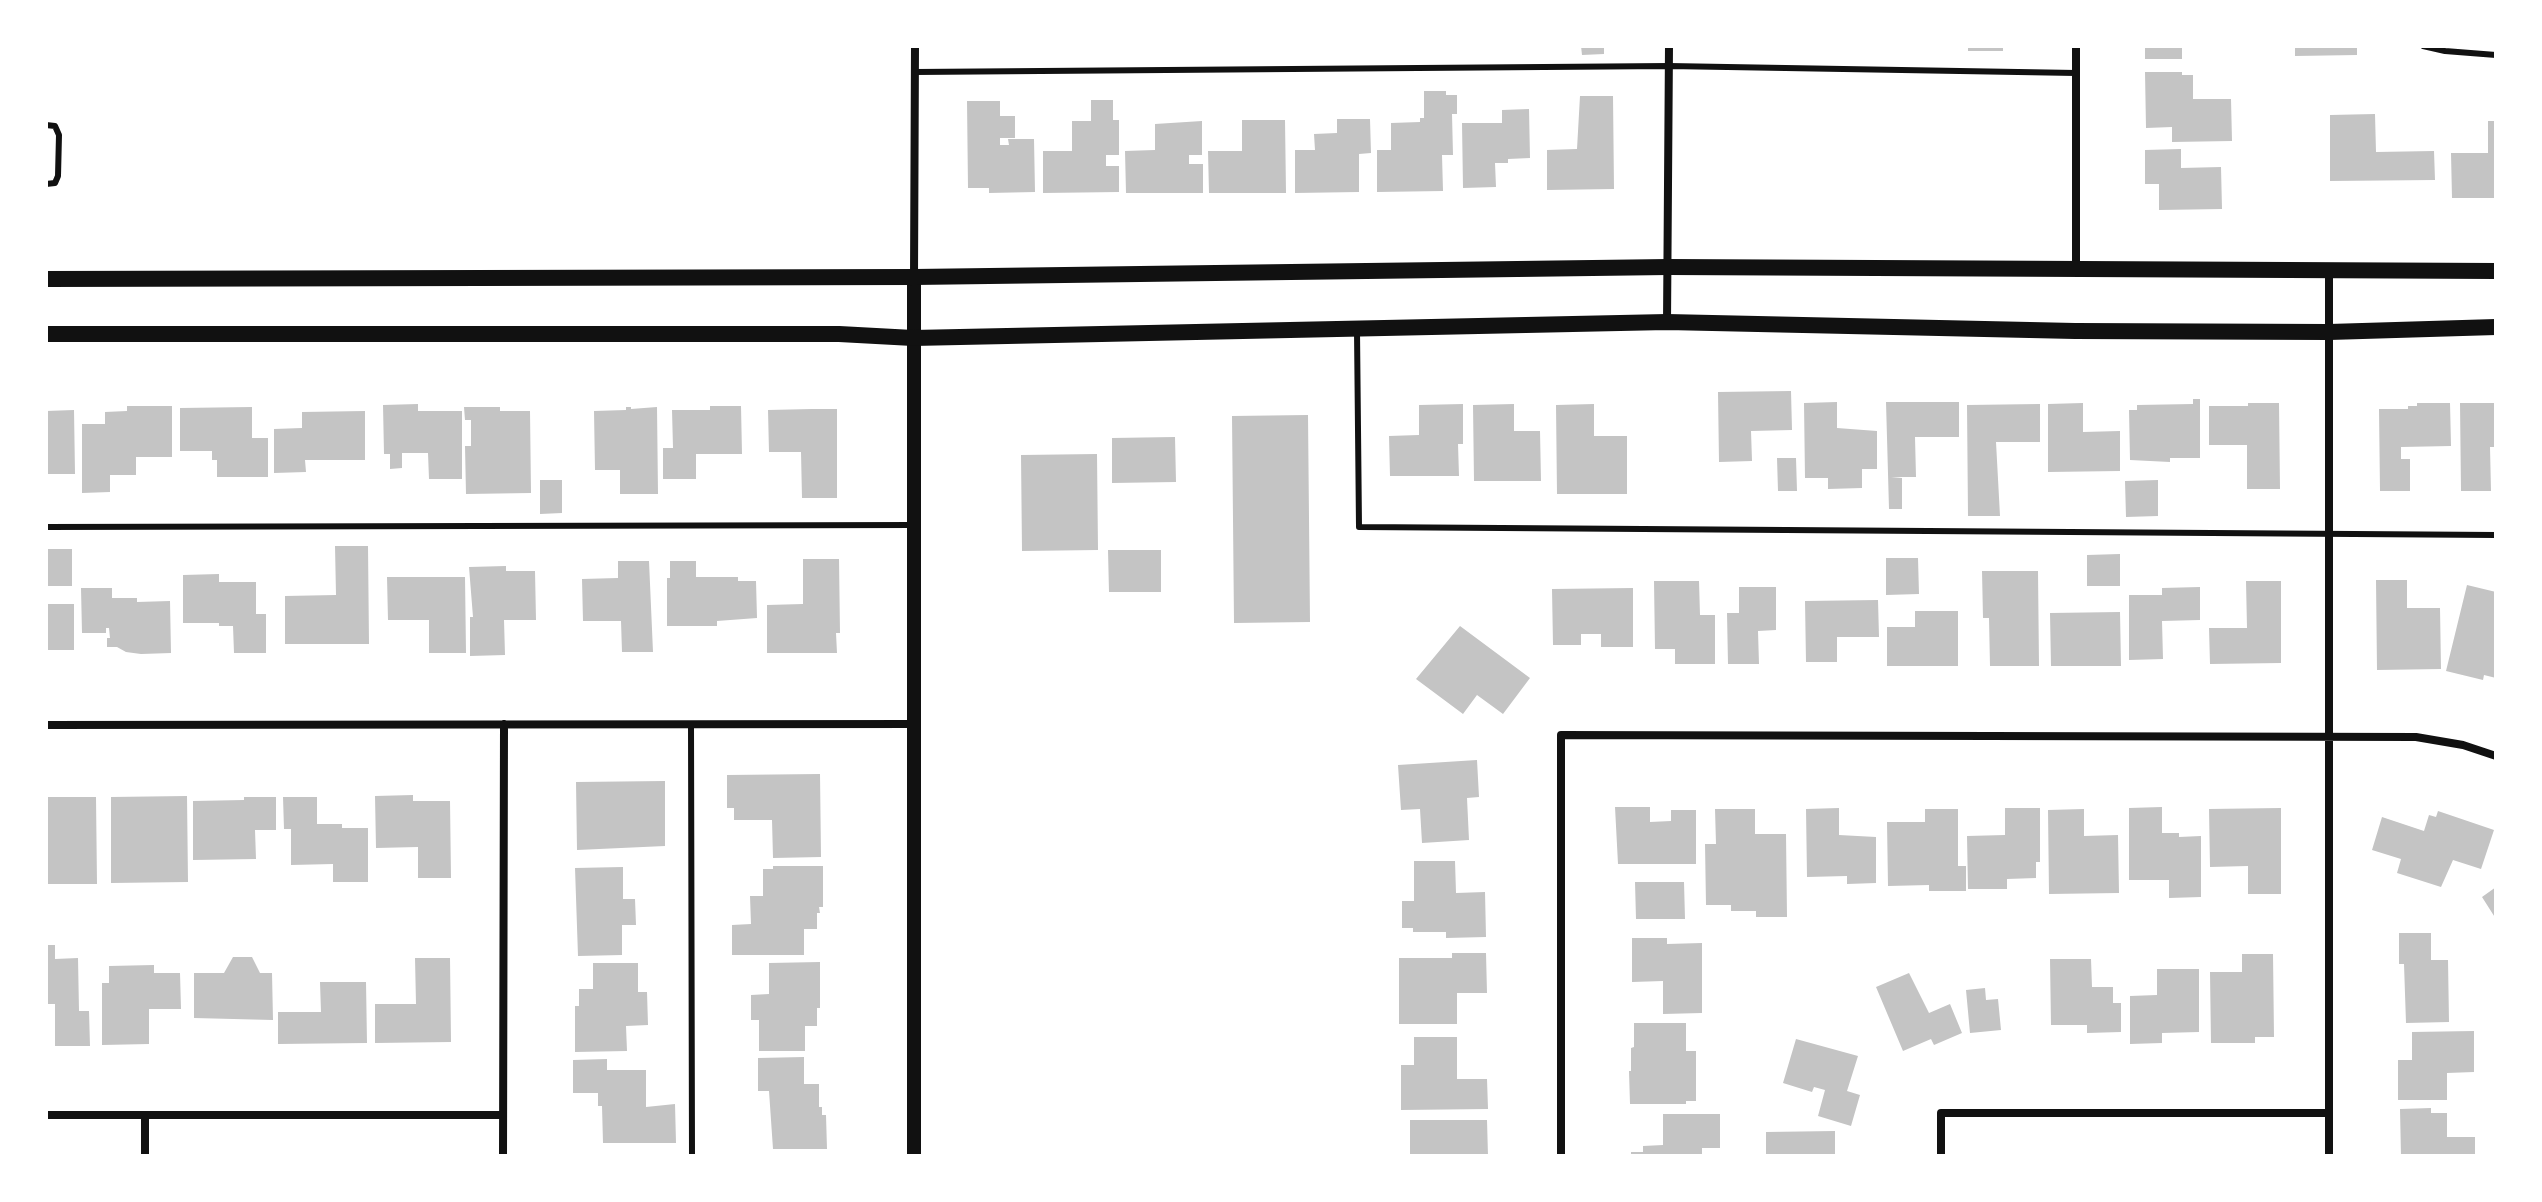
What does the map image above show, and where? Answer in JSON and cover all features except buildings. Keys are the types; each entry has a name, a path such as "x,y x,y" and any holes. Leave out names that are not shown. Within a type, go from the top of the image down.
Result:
{"main road":[{"path":"46,279 914,277 1668,267 2496,271"},
{"path":"46,334 839,334 913,338 1667,322 2075,331 2329,332 2496,327"}],"street":[{"path":"914,1156 915,46"},
{"path":"1667,322 1669,46"},
{"path":"2076,46 2076,270"},
{"path":"2329,272 2329,1156"},
{"path":"503,1156 504,724"},
{"path":"46,725 915,724"},
{"path":"1561,1156 1561,735 2416,737 2463,745 2496,756"},
{"path":"1941,1156 1941,1113 2329,1113"},
{"path":"46,1115 503,1115"},
{"path":"145,1115 145,1156"}],"lane":[{"path":"2423,46 2496,55"},
{"path":"915,72 1669,66 2076,73"},
{"path":"46,125 58,129 59,149 57,180 46,184"},
{"path":"1357,328 1359,527 2496,535"},
{"path":"46,527 914,525"},
{"path":"691,724 692,1156"}]}
